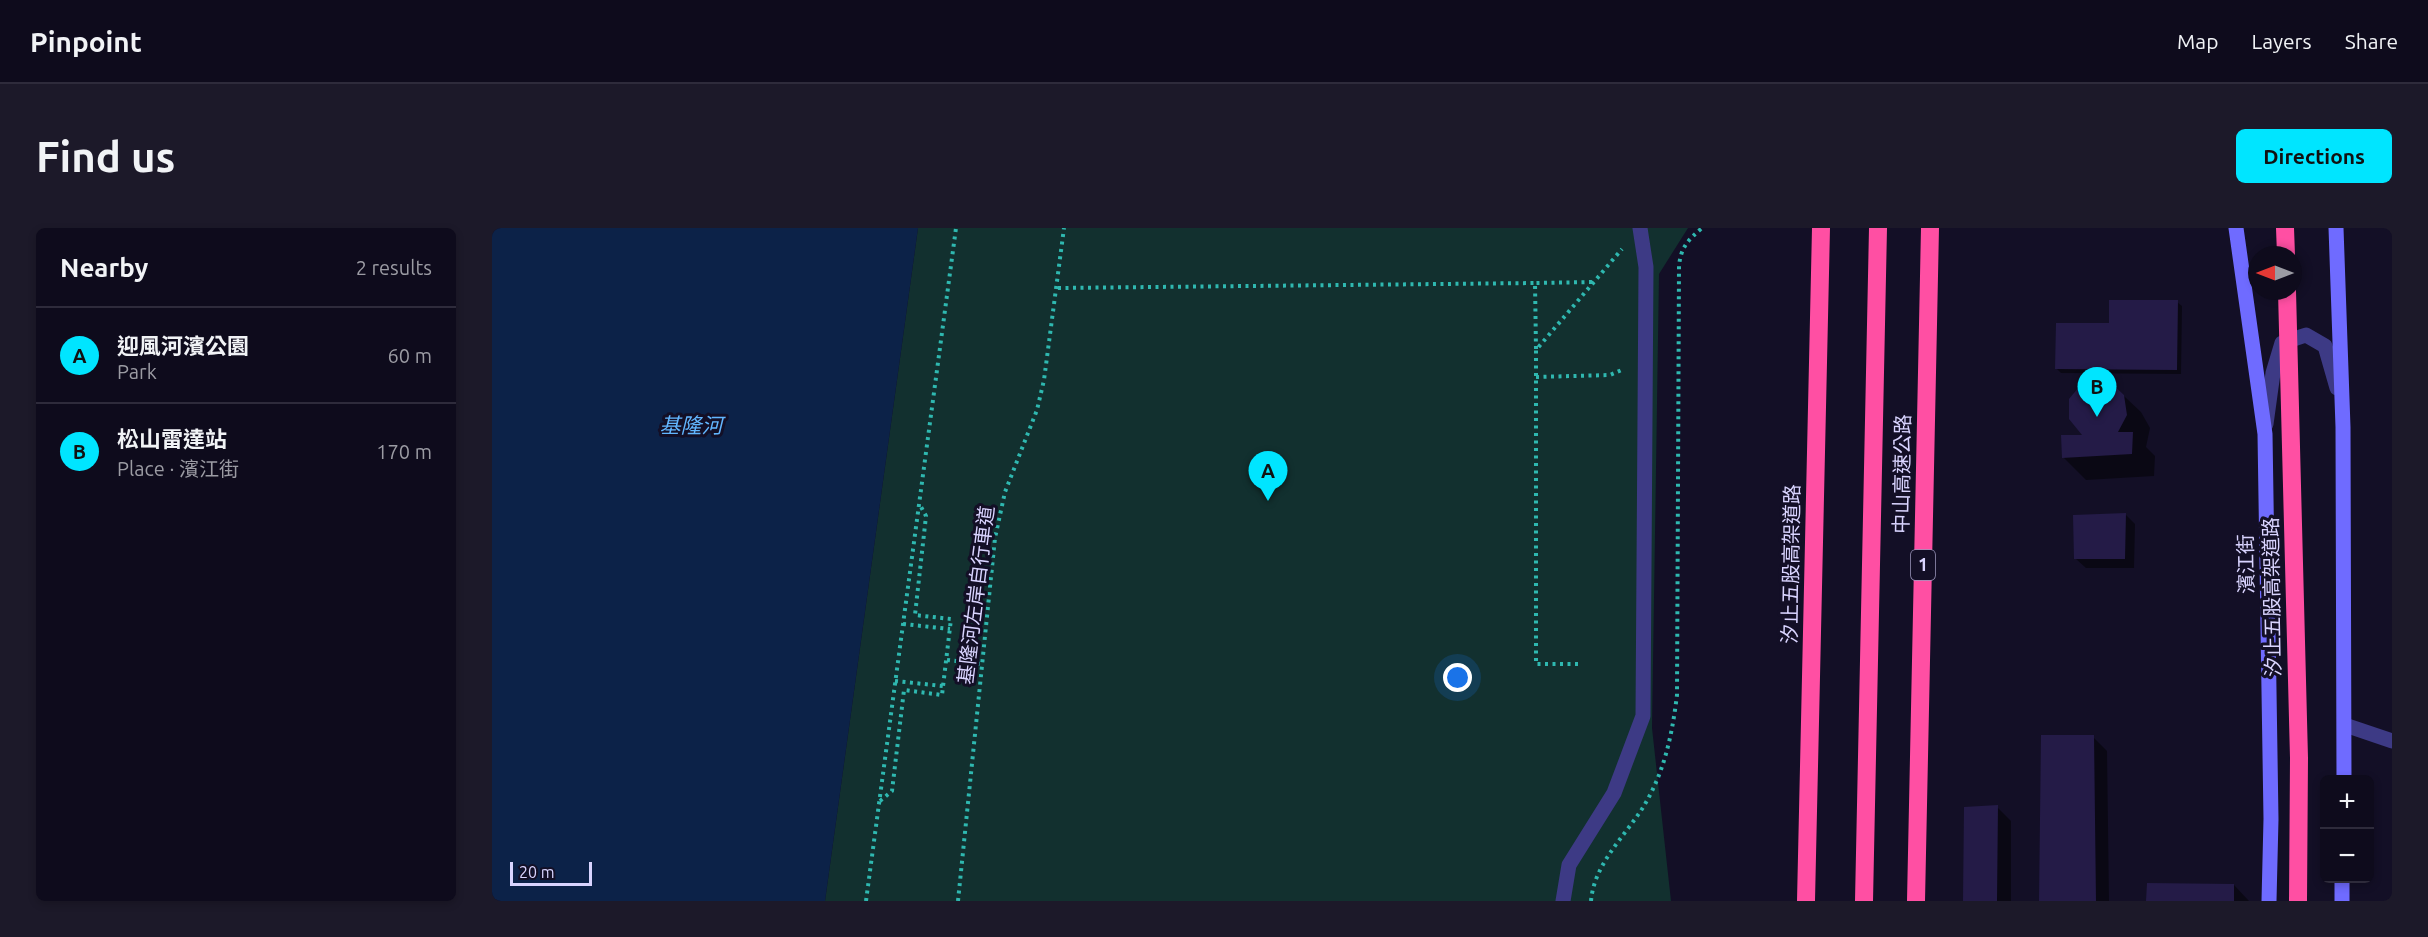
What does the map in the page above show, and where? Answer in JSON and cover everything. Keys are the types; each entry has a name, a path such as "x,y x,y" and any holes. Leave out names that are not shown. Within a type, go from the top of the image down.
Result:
{"highway":[{"name":"汐止五股高架道路","path":"1806,901 1821,228"},
{"name":"中山高速公路","path":"1864,901 1878,228"},
{"name":"中山高速公路","path":"1916,901 1930,228"},
{"path":"2285,228 2286,246"},
{"name":"汐止五股高架道路","path":"2287,300 2299,758 2298,901"}],"main road":[{"name":"濱江街","path":"2235,228 2265,434 2271,819 2269,901"},
{"path":"2336,228 2343,427 2344,775"},
{"path":"2342,883 2342,901"}],"street":[{"path":"1563,901 1569,865 1614,793 1643,716 1646,267 1640,228"},
{"path":"2265,434 2272,373 2282,343 2306,335 2325,346 2336,376 2343,427"},
{"path":"2345,725 2392,741"}],"path":[{"path":"866,901 956,228"},
{"name":"基隆河左岸自行車道","path":"957,901 995,538 1005,492 1037,410 1058,288 1064,228"},
{"path":"1621,238 1624,256"},
{"path":"1536,350 1623,249"},
{"path":"1058,288 1593,282"},
{"path":"1535,283 1536,664 1578,664"},
{"path":"1536,377 1610,375 1624,369 1624,358"},
{"path":"880,801 892,791 904,690 942,695 951,619 915,615 926,516 919,505"},
{"path":"903,624 950,629"},
{"path":"946,660 982,664"},
{"path":"896,681 943,686"}],"green space":[{"path":"918,228 1688,228 1659,274 1652,728 1671,901 825,901"}],"water":[{"name":"基隆河","path":"492,228 918,228 825,901 492,901"}],"building":[{"path":"2109,300 2178,300 2177,370 2055,369 2056,323 2109,323"},
{"path":"2101,379 2110,382 2124,395 2127,415 2118,432 2133,432 2132,454 2062,458 2061,435 2082,435 2069,419 2069,399 2082,383"},
{"path":"2126,513 2125,559 2074,559 2073,515"},
{"path":"2041,735 2094,735 2096,901 2039,901"},
{"path":"1998,805 1997,901 1963,901 1964,807"},
{"path":"2147,883 2234,884 2234,901 2146,901"}],"place":[{"name":"松山雷達站","path":"2097,417"},
{"name":"迎風河濱公園","path":"1268,501"}]}
